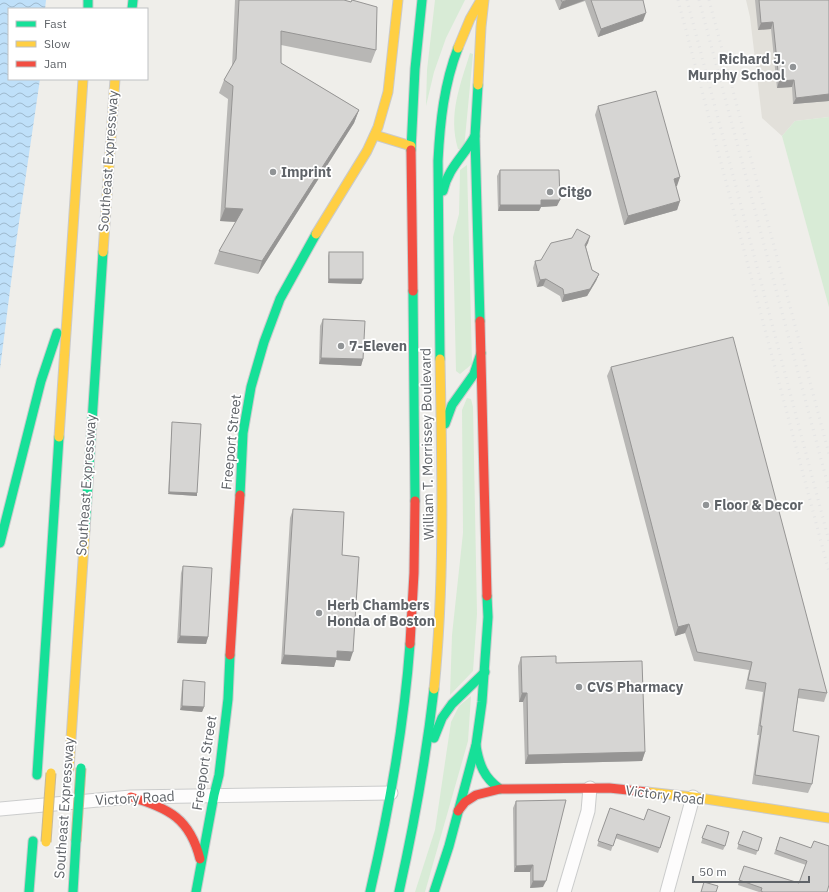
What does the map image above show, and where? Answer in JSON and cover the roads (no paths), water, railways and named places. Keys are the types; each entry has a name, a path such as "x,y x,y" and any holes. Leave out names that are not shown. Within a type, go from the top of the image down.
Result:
{"main road":[{"name":"Freeport Street","path":"196,892 220,770 228,699 243,433 255,371 280,299 305,252 362,159 382,118 388,92 398,0"},
{"name":"William T. Morrissey Boulevard","path":"370,892 391,793 400,740 411,629 414,571 415,491 411,146 415,76 422,0"},
{"name":"William T. Morrissey Boulevard","path":"399,892 421,781 433,697 440,612 442,443 439,134 444,93 455,52 464,31 481,0"},
{"path":"434,892 449,846 476,745 480,723 485,672 488,583 475,136 481,26 484,0"},
{"name":"Southeast Expressway","path":"37,779 67,304 83,80"},
{"path":"68,772 115,80"},
{"path":"375,135 411,146"},
{"path":"439,218 443,186 448,173 469,148 475,136"},
{"path":"0,543 41,382 67,304"},
{"path":"442,443 444,426 452,405 474,374 481,353"},
{"path":"421,781 434,738 442,718 454,701 485,672"},
{"path":"476,745 479,762 484,773 492,784 500,789"},
{"name":"Southeast Expressway","path":"73,892 81,764"},
{"path":"46,845 52,769"},
{"name":"Victory Road","path":"457,812 465,802 472,797 481,793 500,789 590,788 633,790 829,818"},
{"path":"66,812 67,790"},
{"name":"Southeast Expressway","path":"35,812 36,797"},
{"path":"131,797 157,805 179,818 193,836 199,850 201,864"},
{"name":"Southeast Expressway","path":"29,892 33,837"}],"street":[{"path":"564,892 588,811 590,788"},
{"name":"Victory Road","path":"0,809 131,797 391,793"},
{"path":"666,892 693,798"}],"water":[{"path":"0,0 46,0 45,8 8,8 8,80 40,80 16,243 0,369"}],"railway":[{"path":"678,0 829,572"},
{"path":"687,0 829,541"},
{"path":"699,0 829,489"},
{"path":"709,0 829,454"}],"place":[{"name":"Richard J. Murphy School","path":"793,67"},
{"name":"Imprint","path":"273,172"},
{"name":"Citgo","path":"550,192"},
{"name":"7-Eleven","path":"341,346"},
{"name":"Floor & Decor","path":"706,505"},
{"name":"Herb Chambers Honda of Boston","path":"319,613"},
{"name":"CVS Pharmacy","path":"579,687"}]}
